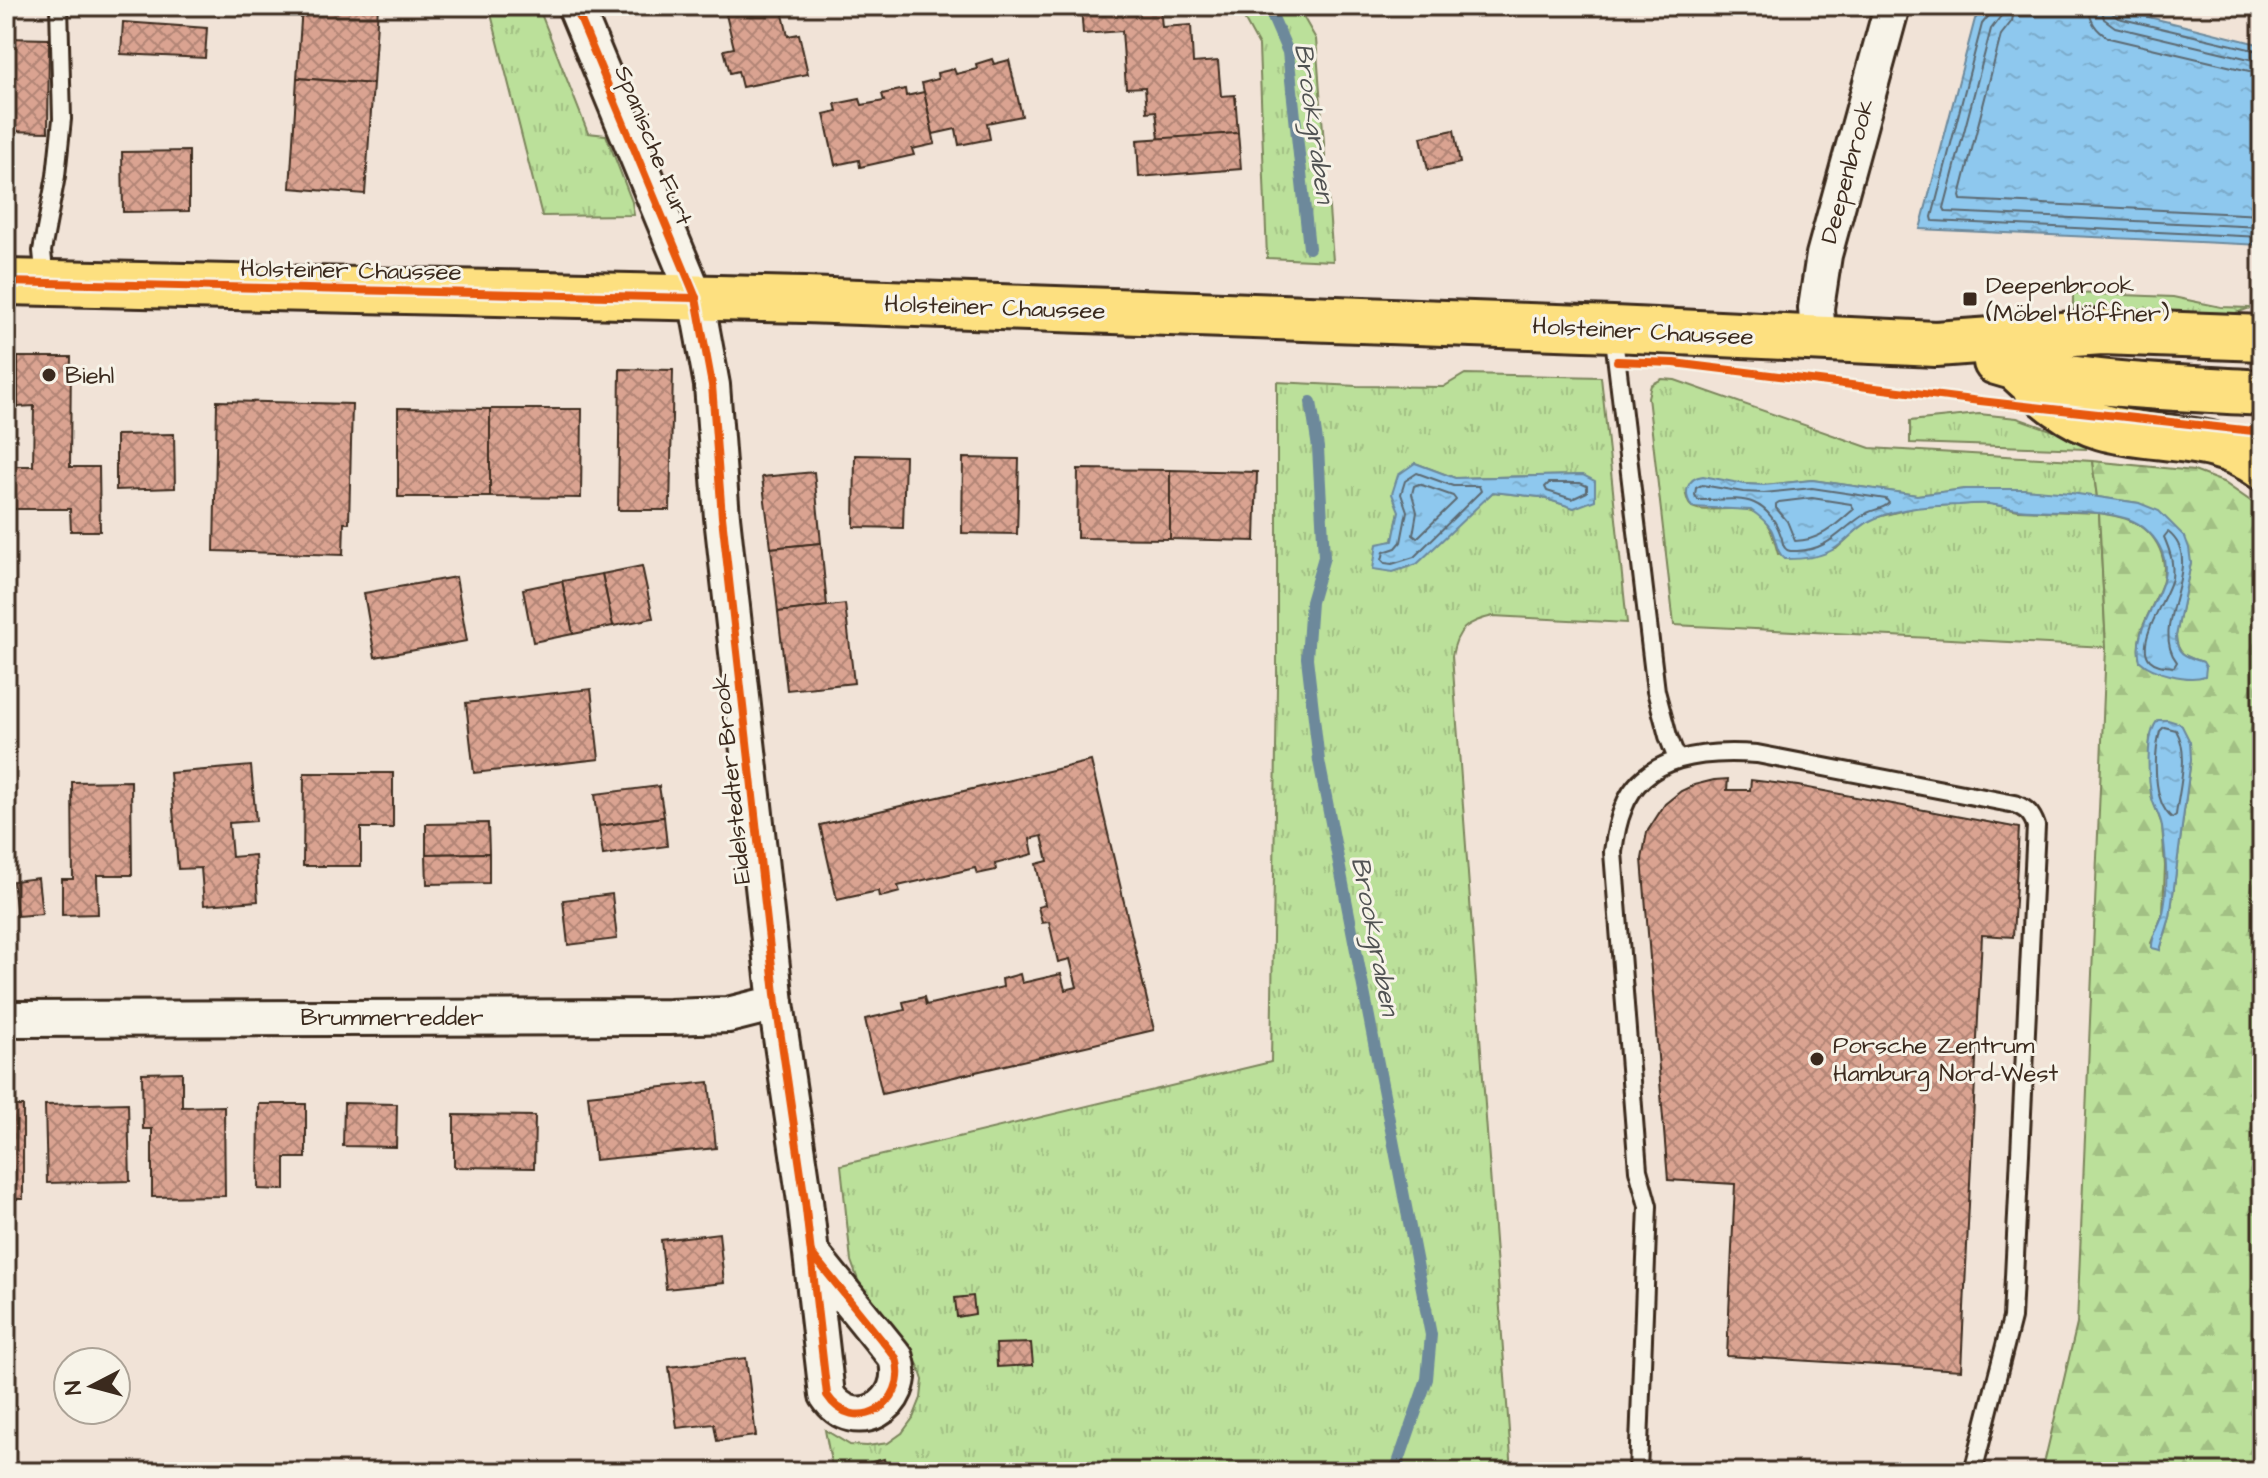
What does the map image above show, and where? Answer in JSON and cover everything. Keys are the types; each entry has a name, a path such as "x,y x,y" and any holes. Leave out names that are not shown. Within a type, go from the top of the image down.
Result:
{"main road":[{"name":"Holsteiner Chaussee","path":"26,282 818,300 1936,344 2102,332 2262,338"},
{"name":"Holsteiner Chaussee","path":"1936,344 2016,368 2099,381 2262,393"},
{"path":"2016,368 2052,402 2101,427 2210,444 2247,456 2262,467"}],"street":[{"name":"Spanische Furt","path":"575,6 696,298"},
{"name":"Deepenbrook","path":"1818,339 1816,308 1824,255 1892,6"},
{"name":"Eidelstedter Brook","path":"696,298 712,385 722,517 776,1003 812,1254"},
{"name":"Brummerredder","path":"6,1019 669,1017 728,1015 776,1003"}],"lane":[{"path":"26,282 42,251 56,176 62,119 59,6"},
{"path":"1613,329 1656,691 1677,759"},
{"path":"1638,1472 1648,1206 1638,1170 1613,852 1624,806 1636,785 1653,771 1677,759 1729,752 1757,754 2015,804 2033,815 2037,839 2012,1318 1973,1472"}],"green space":[{"path":"489,6 538,6 588,133 606,135 632,202 634,215 542,216"},
{"path":"1237,6 1297,6 1316,39 1333,261 1267,258 1259,46"},
{"path":"2073,293 2173,297 2221,307 2250,308 2236,313 2073,309"},
{"path":"1465,374 1601,377 1627,623 1493,616 1464,628 1452,656 1512,1472 833,1472 825,1430 850,1445 888,1443 902,1433 913,1418 921,1398 923,1380 918,1365 861,1288 851,1261 841,1165 1271,1062 1277,686 1277,382 1443,387","holes":["1415,463 1455,478 1583,475 1574,508 1540,497 1493,492 1477,506 1374,569 1377,545 1393,541"]},
{"path":"1662,379 1675,380 1870,448 2092,461 2097,497 2023,489 1965,489 1917,495 1812,480 1744,484 1686,495 1690,505 1696,509 1743,509 1759,515 1769,528 1778,554 1836,549 1874,518 1916,507 1987,503 2018,510 2099,513 2106,647 1674,625 1648,397 1651,385"},
{"path":"1979,414 2017,418 2071,437 2085,438 2086,449 1910,443 1910,421"},
{"path":"2092,461 2194,471 2223,482 2262,509 2262,1472 2042,1472 2077,1324 2106,647 2099,513 2139,525 2155,540 2163,559 2163,580 2141,633 2140,661 2203,662 2181,651 2176,636 2191,563 2139,503 2097,497","holes":["2150,737 2191,759 2170,917 2160,950 2151,943 2163,913 2165,866 2162,825 2151,795"]}],"water":[{"path":"1987,6 2104,6 2262,45 2262,245 1920,229 1975,19"},
{"path":"1415,463 1455,478 1583,475 1595,481 1595,500 1574,508 1540,497 1493,492 1417,564 1393,572 1373,569 1377,544 1393,541 1399,511 1392,494 1398,475"},
{"path":"1697,477 1764,485 1812,480 1917,495 1965,489 2023,489 2139,503 2159,511 2185,537 2191,563 2176,636 2178,647 2184,654 2203,662 2205,676 2190,678 2171,675 2140,661 2141,632 2159,592 2165,566 2162,552 2153,536 2128,519 2092,512 2026,510 1986,504 1917,508 1896,511 1870,521 1825,554 1785,559 1769,526 1751,510 1692,507 1688,487"},
{"path":"2158,720 2181,724 2190,742 2191,759 2170,917 2160,950 2152,948 2152,944 2165,903 2166,859 2161,823 2152,798 2149,769 2151,735"}],"building":[{"path":"302,6 378,6 373,84 297,78"},
{"path":"724,6 781,6 788,36 799,34 808,74 742,87 738,71 730,73 724,50 734,48"},
{"path":"1081,6 1160,6 1162,27 1191,25 1193,63 1218,61 1221,96 1235,95 1238,133 1159,139 1156,111 1147,112 1145,87 1126,88 1122,31 1083,34"},
{"path":"123,22 207,28 205,58 121,54"},
{"path":"6,38 49,39 48,132 6,131"},
{"path":"992,59 994,64 1009,60 1022,116 987,123 990,139 959,145 956,129 933,134 922,83 938,79 937,73 954,69 956,74 977,69 976,64"},
{"path":"297,78 373,84 365,194 290,188"},
{"path":"905,89 906,96 924,92 935,144 912,149 914,155 860,167 859,160 835,165 824,114 837,111 835,104 860,99 862,105 884,101 882,94"},
{"path":"1454,130 1460,163 1428,170 1421,137"},
{"path":"1238,133 1241,169 1139,177 1137,140"},
{"path":"189,151 189,211 123,212 122,152"},
{"path":"18,357 71,357 70,467 99,467 100,531 71,531 70,509 6,509 6,466 33,466 34,406 18,407"},
{"path":"620,369 673,370 670,510 618,510"},
{"path":"217,401 352,404 349,523 344,523 343,555 214,551"},
{"path":"398,408 490,409 490,497 398,497"},
{"path":"490,409 582,409 581,498 490,497"},
{"path":"174,434 175,488 116,490 116,435"},
{"path":"855,455 905,456 903,528 854,527"},
{"path":"963,458 1019,459 1017,534 962,533"},
{"path":"1078,469 1170,470 1170,539 1077,538"},
{"path":"1170,470 1257,472 1255,541 1170,539"},
{"path":"814,472 821,543 771,548 762,477"},
{"path":"821,543 827,606 778,612 771,548"},
{"path":"642,566 653,618 613,626 602,574"},
{"path":"602,574 613,626 573,634 562,581"},
{"path":"456,577 467,641 375,657 364,593"},
{"path":"562,581 573,634 533,642 523,589"},
{"path":"845,604 854,683 787,690 778,612"},
{"path":"591,689 599,759 474,773 466,703"},
{"path":"1091,761 1154,1030 882,1094 865,1019 905,1010 903,1002 924,997 926,1005 1003,987 1002,979 1020,974 1022,983 1061,974 1065,990 1077,987 1070,959 1058,962 1049,922 1042,923 1038,907 1045,905 1036,864 1048,861 1042,836 1030,839 1033,854 995,864 996,870 977,874 975,868 898,886 900,892 889,895 879,897 878,891 837,900 820,825"},
{"path":"251,766 256,821 229,823 232,857 255,855 258,901 204,905 201,868 178,869 170,773"},
{"path":"304,773 393,773 393,828 361,828 361,866 303,866"},
{"name":"Porsche Zentrum Hamburg Nord-West","path":"1728,779 1727,790 1750,790 1751,780 1798,786 2019,828 2013,937 1982,935 1961,1370 1727,1356 1735,1184 1668,1180 1642,859 1647,832 1665,804 1694,785"},
{"path":"131,781 132,875 97,875 98,914 62,915 62,879 73,879 72,782"},
{"path":"659,786 664,817 599,826 595,794"},
{"path":"664,817 667,846 603,855 599,826"},
{"path":"488,823 489,853 426,854 426,824"},
{"path":"489,853 489,883 427,884 426,854"},
{"path":"38,878 42,914 17,916 13,881"},
{"path":"612,894 617,939 568,945 563,900"},
{"path":"182,1072 182,1107 224,1106 225,1196 152,1197 152,1129 143,1129 142,1073"},
{"path":"709,1082 716,1148 595,1160 588,1095"},
{"path":"128,1103 130,1181 47,1183 45,1105"},
{"path":"344,1103 397,1104 396,1147 343,1146"},
{"path":"259,1104 306,1104 306,1158 285,1158 285,1190 258,1189"},
{"path":"6,1106 23,1106 23,1199 6,1199"},
{"path":"454,1115 535,1116 534,1168 454,1167"},
{"path":"719,1233 724,1283 666,1289 661,1240"},
{"path":"973,1296 975,1314 957,1317 955,1298"},
{"path":"1031,1343 1033,1365 997,1367 996,1344"},
{"path":"746,1358 756,1436 717,1441 714,1424 677,1428 669,1367"},
{"path":"884,1459 887,1472 866,1472 864,1464"}],"waterway":[{"name":"Brookgraben","path":"1268,6 1288,52 1309,248"},
{"name":"Brookgraben","path":"1311,402 1318,448 1324,557 1311,602 1307,658 1319,761 1431,1335 1427,1379 1395,1472"}],"cycle path":[{"path":"575,6 696,298 712,385 722,517 776,1003 805,1201 827,1395 838,1407 851,1414 877,1410 895,1390 898,1375 896,1358 812,1254"},
{"path":"6,282 696,298"},
{"path":"1617,361 1674,363 2262,432"}],"place":[{"name":"Deepenbrook (Möbel Höffner)","path":"1970,299"},
{"name":"Biehl","path":"49,375"},
{"name":"Porsche Zentrum Hamburg Nord-West","path":"1817,1059"}]}
